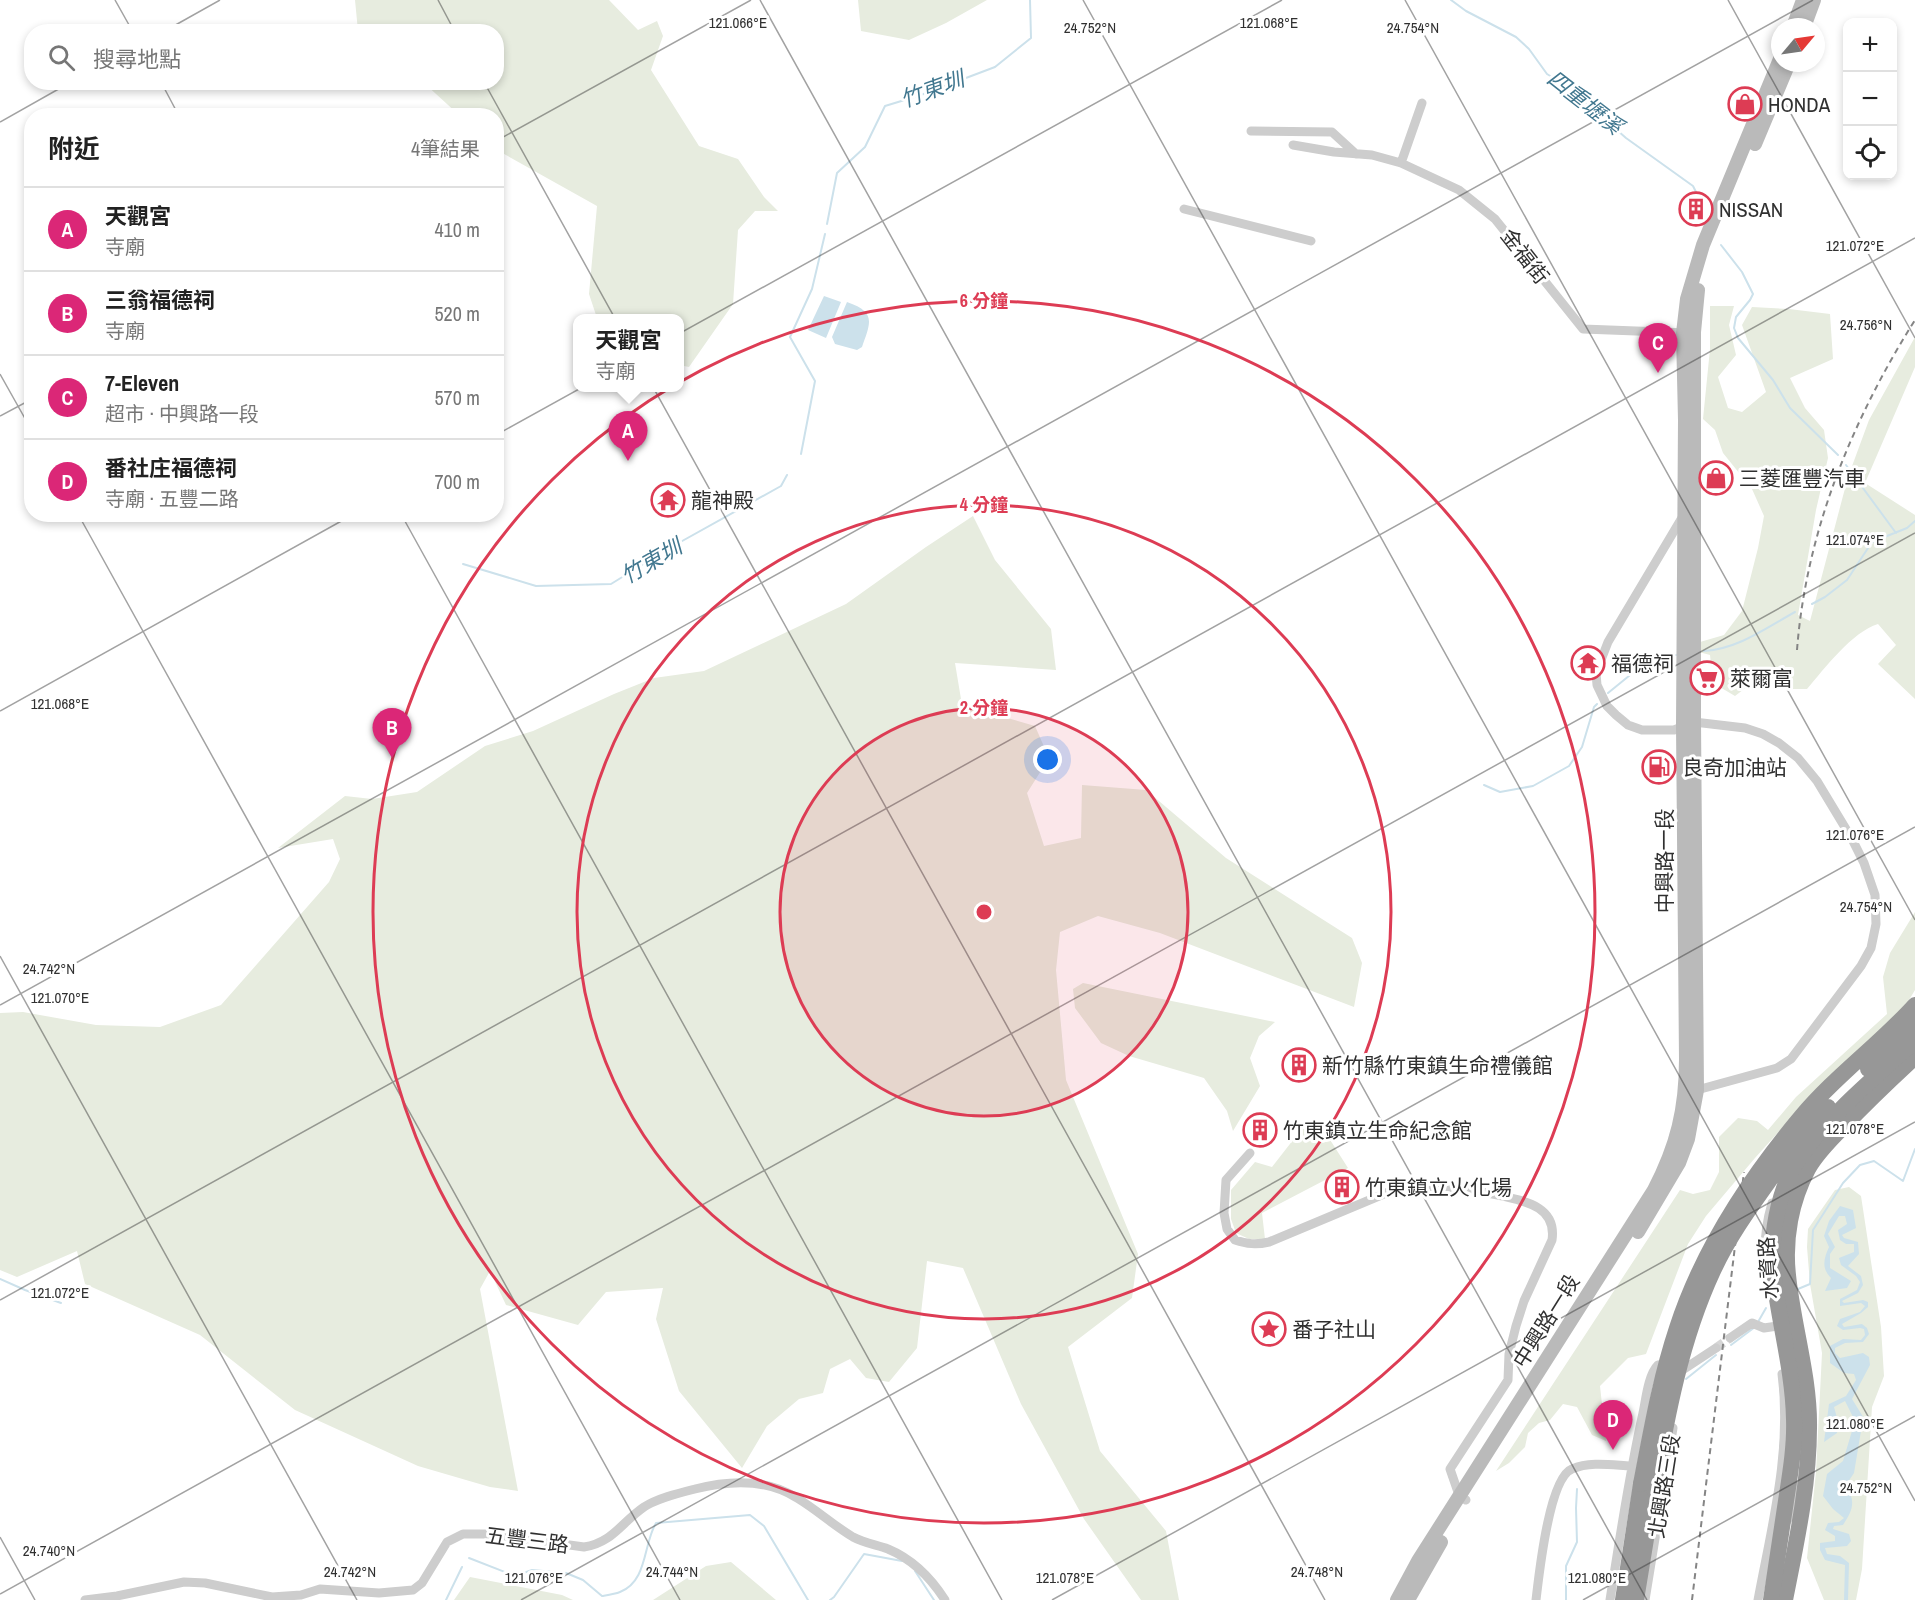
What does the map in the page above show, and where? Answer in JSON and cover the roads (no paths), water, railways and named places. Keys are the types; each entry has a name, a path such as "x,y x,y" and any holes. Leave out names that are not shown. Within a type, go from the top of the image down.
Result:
{"highway":[{"path":"1636,1600 1655,1409 1677,1327 1700,1271 1745,1193 1802,1116 1915,1005"},
{"path":"1623,1600 1647,1487 1689,1332 1714,1269 1753,1204 1810,1125 1915,1022"},
{"path":"1770,1600 1791,1473 1794,1420 1786,1350 1774,1279 1772,1242 1784,1190 1798,1159 1822,1129 1870,1081 1915,1041"},
{"path":"1785,1600 1806,1476 1809,1427 1801,1347 1788,1275 1787,1238 1796,1195 1809,1167 1832,1138 1878,1091 1915,1058"}],"main road":[{"path":"1796,18 1803,0"},
{"path":"1807,18 1814,0"},
{"name":"中興路一段","path":"1397,1600 1418,1561 1463,1497 1654,1190 1668,1163 1677,1138 1686,1090 1688,724 1694,503 1687,299 1703,245 1775,72"},
{"name":"中興路一段","path":"1408,1600 1463,1497 1502,1448 1665,1190 1688,1139 1697,1090 1684,514 1689,333 1710,250 1785,72"}],"street":[{"path":"1401,163 1422,103"},
{"path":"1251,131 1332,132 1356,153"},
{"name":"金福街","path":"1293,145 1372,155 1401,163 1459,190 1495,219 1583,329 1689,333"},
{"path":"1184,209 1311,241"},
{"path":"1694,503 1684,514 1608,642 1596,673 1601,695 1612,711 1628,725 1642,730 1674,730 1688,724 1745,728 1779,742 1798,758 1817,781 1852,839 1864,863 1875,895 1876,924 1871,948 1862,966 1791,1059 1777,1068 1697,1090"},
{"name":"水資路","path":"1766,1557 1793,1511 1798,1483 1802,1423 1779,1239 1791,1192 1802,1170 1826,1138 1915,1033"},
{"name":"水資路","path":"1758,1600 1781,1478 1785,1438 1783,1383 1769,1327 1764,1256 1765,1224 1777,1186 1790,1162 1816,1129 1915,1033"},
{"path":"1250,1153 1226,1180 1224,1197 1227,1229 1235,1240 1246,1243 1258,1245 1269,1242 1381,1195 1407,1189 1453,1187 1471,1189 1532,1203 1549,1219 1553,1230 1552,1240 1524,1301 1516,1326 1509,1354 1508,1380 1450,1469 1463,1497"},
{"path":"1730,1338 1752,1323 1769,1327 1791,1324"},
{"path":"1681,1371 1716,1348"},
{"name":"北興路三段","path":"1610,1600 1631,1466 1653,1371 1661,1364 1677,1367 1682,1377 1646,1600"},
{"path":"1536,1600 1551,1510 1557,1484 1563,1475 1570,1469 1597,1464 1631,1466"},
{"name":"五豐三路","path":"85,1600 184,1582 205,1583 281,1597 301,1595 320,1589 379,1593 413,1590 422,1583 447,1542 464,1534 508,1536 584,1547 597,1545 645,1506 657,1501 715,1484 753,1482 772,1486 796,1497 855,1539 887,1549 906,1558 927,1576 945,1600"}],"water":[{"path":"824,296 841,302 826,338 808,330"},
{"path":"847,302 863,310 869,319 868,331 862,347 857,350 835,344 832,337"},
{"path":"1840,1206 1853,1210 1856,1228 1842,1235 1844,1238 1858,1242 1859,1254 1848,1266 1861,1276 1863,1285 1858,1293 1842,1301 1844,1303 1863,1300 1868,1302 1868,1307 1861,1313 1842,1324 1844,1327 1862,1324 1867,1328 1869,1334 1863,1342 1845,1343 1835,1348 1835,1353 1840,1358 1863,1353 1869,1357 1870,1365 1852,1399 1865,1420 1854,1473 1846,1485 1852,1506 1843,1525 1834,1526 1833,1529 1849,1534 1851,1541 1847,1546 1825,1548 1827,1554 1840,1556 1849,1563 1848,1600 1844,1600 1845,1565 1825,1560 1820,1550 1820,1543 1835,1541 1835,1536 1825,1530 1828,1523 1839,1522 1844,1518 1823,1496 1827,1474 1843,1461 1855,1421 1845,1401 1834,1407 1839,1425 1837,1433 1824,1442 1829,1404 1846,1396 1856,1380 1854,1374 1844,1373 1830,1363 1830,1346 1843,1339 1861,1340 1865,1335 1864,1329 1843,1330 1837,1326 1840,1319 1860,1312 1865,1306 1861,1303 1840,1306 1840,1299 1857,1290 1860,1282 1856,1276 1841,1265 1839,1258 1854,1252 1854,1244 1846,1244 1840,1240 1838,1230 1847,1224 1845,1216 1839,1216 1828,1234 1835,1247 1830,1254 1830,1268 1851,1281 1847,1288 1825,1291 1831,1278 1825,1267 1829,1247 1824,1236 1829,1221"}],"waterway":[{"name":"竹東圳","path":"827,224 837,173 865,147 885,106 995,67 1031,38 1030,0"},
{"name":"四重壢溪","path":"1451,0 1466,11 1516,37 1529,49 1547,74 1568,87 1626,138 1693,186 1708,216"},
{"name":"竹東圳","path":"801,454 815,381 790,337 812,289 825,234"},
{"name":"四重壢溪","path":"1721,245 1742,272 1753,294 1736,317 1734,328 1738,338 1773,380 1790,408 1838,455"},
{"name":"四重壢溪","path":"1846,465 1896,533"},
{"name":"竹東圳","path":"463,564 536,586 611,584 666,550 781,486 787,475"},
{"path":"1812,604 1847,580 1872,542 1907,528 1915,521"},
{"path":"1704,651 1740,642 1795,612"},
{"path":"1608,693 1651,658 1676,655"},
{"path":"1484,785 1500,792 1533,786 1569,766 1582,747 1594,707 1597,704"},
{"path":"1798,1289 1810,1284 1813,1230 1843,1183 1860,1165 1874,1161 1903,1181 1915,1149"},
{"name":"竹東圳","path":"0,1279 61,1303"},
{"path":"1758,1322 1766,1308"},
{"path":"1731,1345 1755,1327"},
{"path":"1686,1379 1716,1355"},
{"path":"1566,1600 1566,1566 1577,1542 1577,1489"},
{"path":"469,1558 515,1576 532,1570 566,1573 583,1580 602,1596 620,1592 636,1580 656,1523 750,1515 764,1526 808,1600"},
{"path":"830,1600 864,1554 902,1561"},
{"path":"446,1600 462,1567"},
{"path":"915,1571 934,1600"}],"tunnel":[{"path":"1716,1348 1730,1338"}],"railway":[{"path":"1797,650 1810,563 1836,478 1871,397 1915,320"},
{"path":"1692,1600 1744,1172"}],"place":[{"name":"HONDA","path":"1745,104"},
{"name":"NISSAN","path":"1696,209"},
{"name":"7-Eleven","path":"1658,373"},
{"name":"天觀宮","path":"628,461"},
{"name":"三菱匯豐汽車","path":"1716,478"},
{"name":"龍神殿","path":"668,500"},
{"name":"福德祠","path":"1588,663"},
{"name":"萊爾富","path":"1707,678"},
{"name":"三翁福德祠","path":"392,758"},
{"name":"良奇加油站","path":"1659,767"},
{"name":"新竹縣竹東鎮生命禮儀館","path":"1299,1065"},
{"name":"竹東鎮立生命紀念館","path":"1260,1130"},
{"name":"竹東鎮立火化場","path":"1342,1187"},
{"name":"番子社山","path":"1269,1329"},
{"name":"番社庄福德祠","path":"1613,1450"}]}
